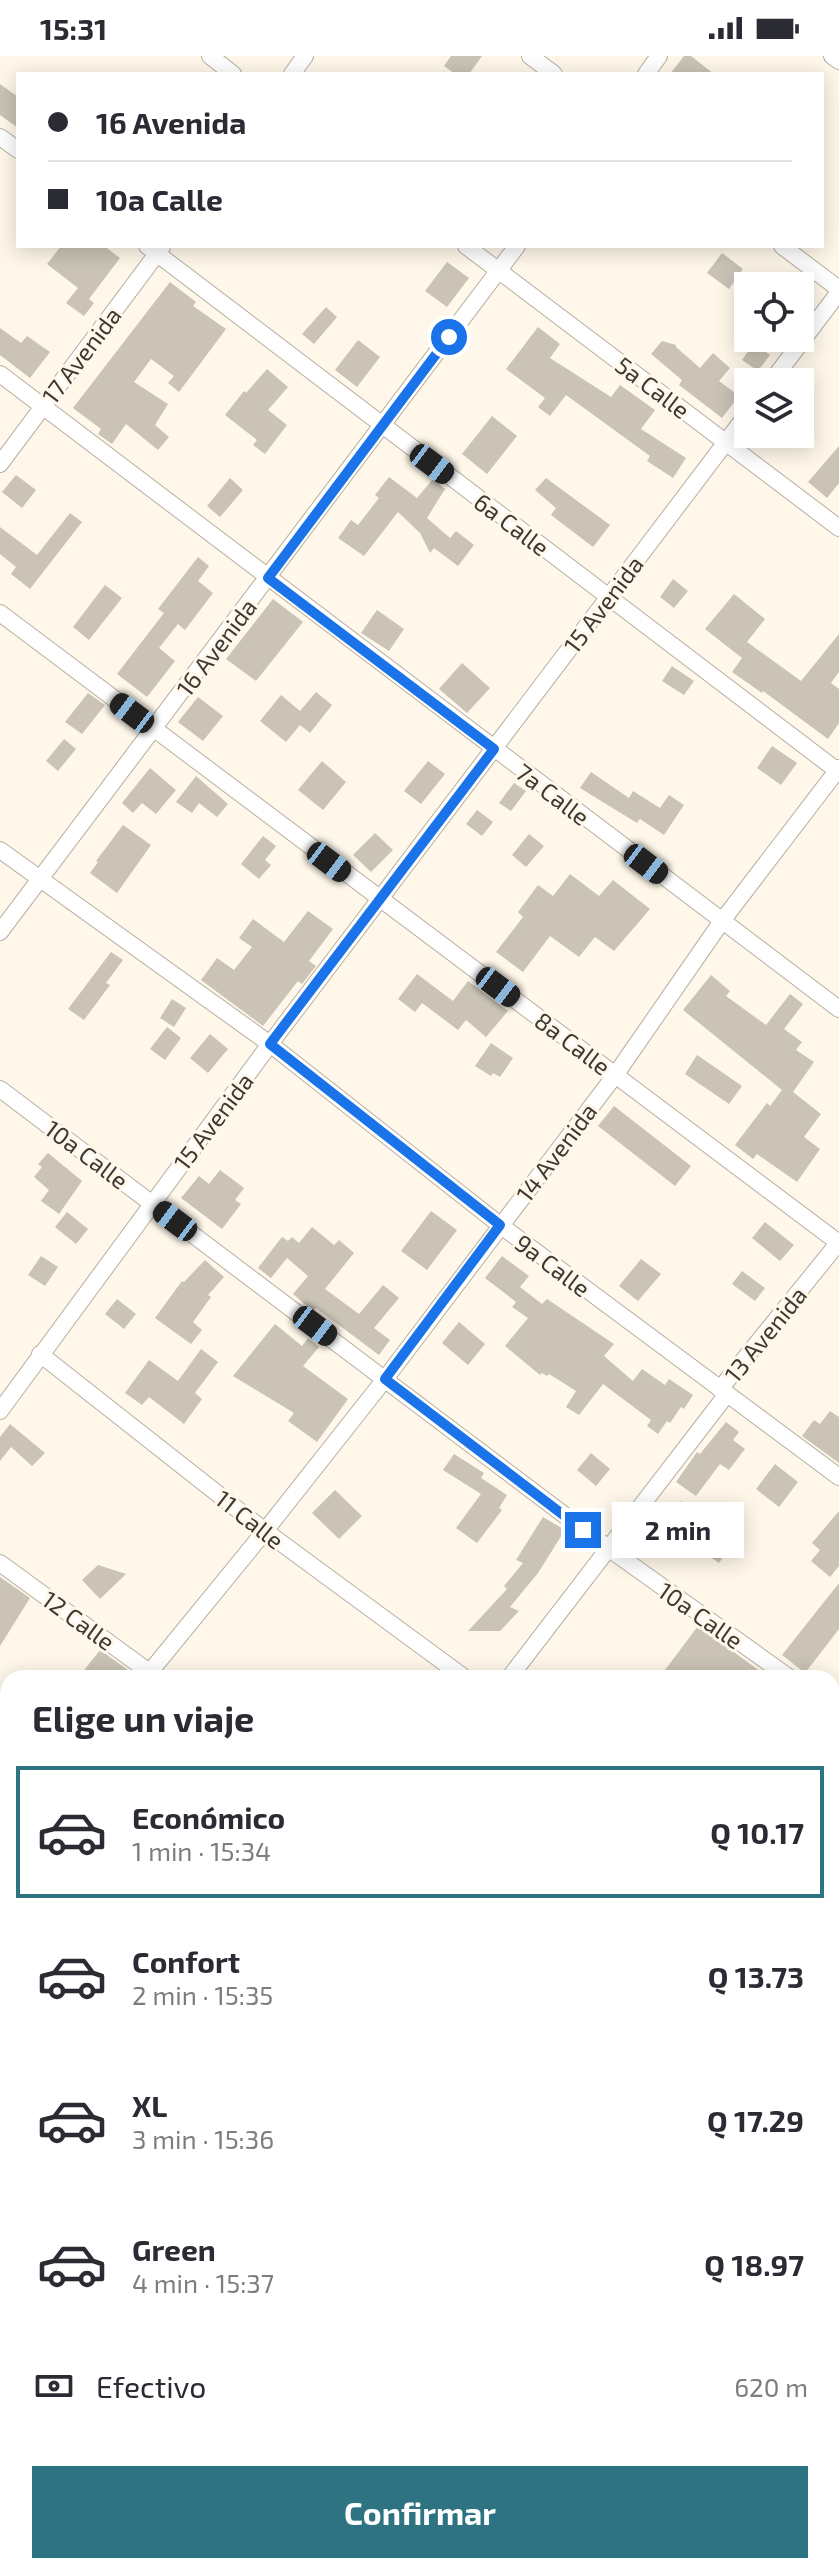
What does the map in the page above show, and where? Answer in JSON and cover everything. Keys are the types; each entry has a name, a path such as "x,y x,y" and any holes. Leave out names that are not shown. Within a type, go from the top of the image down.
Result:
{"street":[{"path":"210,56 230,72"},
{"path":"530,56 551,72"},
{"path":"832,56 839,61"},
{"name":"17 Avenida","path":"0,464 156,248"},
{"name":"6a Calle","path":"156,248 382,425 838,770"},
{"name":"5a Calle","path":"469,248 839,528"},
{"name":"16 Avenida","path":"0,932 516,248"},
{"path":"781,368 839,291 785,248"},
{"name":"7a Calle","path":"0,374 839,1009"},
{"name":"15 Avenida","path":"0,1411 270,1044 734,431"},
{"name":"8a Calle","path":"0,613 839,1243"},
{"name":"14 Avenida","path":"155,1670 385,1379 616,1074 722,921 838,770"},
{"name":"9a Calle","path":"0,850 270,1044 500,1225 839,1477"},
{"name":"10a Calle","path":"0,1089 608,1548 779,1670"},
{"name":"13 Avenida","path":"515,1670 839,1243"},
{"name":"11 Calle","path":"40,1354 265,1531 454,1670"},
{"name":"12 Calle","path":"0,1563 142,1670"}],"building":[{"path":"451,56 482,56 470,72 452,72 444,66"},
{"path":"684,56 691,56 711,72 672,72"},
{"path":"0,84 16,96 16,127 0,115"},
{"path":"59,248 107,248 120,258 89,299 94,303 84,316 66,303 78,288 47,264"},
{"path":"722,253 743,269 734,272 734,282 729,289 707,273"},
{"path":"447,262 469,278 447,307 425,291"},
{"path":"170,282 196,302 193,306 226,329 179,392 168,383 174,376 151,359 134,382 168,404 155,425 169,437 158,450 126,424 112,444 98,434 101,429 73,408"},
{"path":"326,307 337,317 314,344 302,334"},
{"path":"538,327 560,344 550,358 611,397 620,385 655,410 641,429 686,458 673,478 647,461 650,456 566,395 550,416 538,407 545,398 506,369"},
{"path":"0,328 21,343 27,336 50,352 30,378 0,355"},
{"path":"358,340 380,357 357,387 335,370"},
{"path":"662,341 676,345 700,368 713,353 730,368 719,381 734,392 734,402 722,418 679,385 682,380 651,354"},
{"path":"748,352 766,352 770,355 760,368 754,368 742,360"},
{"path":"267,369 288,387 268,410 287,425 265,454 253,445 257,440 225,415"},
{"path":"492,416 517,436 487,474 462,454"},
{"path":"839,446 839,483 827,498 808,482"},
{"path":"16,475 36,490 22,508 2,492"},
{"path":"389,477 417,498 433,479 445,489 427,518 450,538 456,531 474,545 458,566 434,548 430,553 420,533 398,512 364,556 338,538 351,520 358,525 379,498 375,495"},
{"path":"230,478 243,490 220,517 207,506"},
{"path":"546,478 610,525 593,547 551,515 556,508 535,490"},
{"path":"70,513 82,522 30,589 11,574 16,567 0,554 0,527 37,555"},
{"path":"198,557 209,566 198,581 213,593 185,630 178,624 159,648 175,661 147,697 117,674 164,613 158,609"},
{"path":"673,579 688,591 674,608 660,597"},
{"path":"105,585 122,598 89,640 73,627"},
{"path":"734,594 765,619 747,642 801,681 839,634 839,672 831,683 839,689 839,723 828,739 732,672 742,658 705,629"},
{"path":"273,599 303,622 256,681 226,659"},
{"path":"377,610 404,629 389,651 361,633"},
{"path":"462,663 490,688 467,713 439,689"},
{"path":"672,666 694,681 684,695 662,681"},
{"path":"316,692 332,705 310,733 300,725 286,742 260,721 281,695 300,711"},
{"path":"88,693 105,705 82,734 65,722"},
{"path":"198,697 223,716 203,741 178,722"},
{"path":"64,739 76,749 58,771 46,761"},
{"path":"772,746 797,763 781,785 757,768"},
{"path":"322,761 346,782 323,810 298,790"},
{"path":"428,761 445,774 421,804 404,791"},
{"path":"150,768 176,790 156,814 142,803 133,813 122,803"},
{"path":"591,772 629,798 633,791 660,808 669,795 684,805 664,835 640,819 637,823 580,788"},
{"path":"196,776 228,804 217,817 199,803 192,813 176,802"},
{"path":"514,783 526,791 511,811 499,803"},
{"path":"477,810 493,822 482,836 466,824"},
{"path":"123,825 151,845 117,893 90,873"},
{"path":"375,833 393,850 371,872 353,855"},
{"path":"529,834 544,846 526,867 512,855"},
{"path":"263,836 276,846 265,860 271,865 259,879 241,864"},
{"path":"570,874 599,896 613,880 650,909 614,951 595,937 579,957 550,936 523,972 496,952 523,917 518,912 538,885 553,896"},
{"path":"308,911 333,929 309,961 316,966 302,984 298,981 263,1026 201,980 217,958 234,970 252,947 239,938 253,919 284,942"},
{"path":"111,952 123,960 106,983 110,985 84,1020 68,1009"},
{"path":"417,974 453,1001 468,981 508,1011 486,1037 466,1020 458,1030 422,1003 415,1012 398,999"},
{"path":"711,975 730,991 726,996 766,1025 790,994 803,1004 784,1029 802,1042 796,1050 814,1062 793,1092 821,1114 804,1137 820,1149 797,1182 757,1154 753,1159 735,1145 767,1103 770,1106 782,1090 683,1010"},
{"path":"172,999 186,1008 174,1027 160,1018"},
{"path":"167,1027 181,1038 165,1060 150,1049"},
{"path":"210,1034 228,1049 208,1073 190,1058"},
{"path":"491,1043 513,1058 500,1077 493,1073 491,1076 475,1066"},
{"path":"697,1055 742,1086 729,1104 685,1074"},
{"path":"614,1106 691,1166 675,1186 598,1126"},
{"path":"48,1153 82,1181 59,1214 41,1201 49,1190 34,1177 42,1167 38,1164"},
{"path":"220,1170 244,1188 235,1200 241,1204 222,1229 181,1198 199,1176 209,1184"},
{"path":"431,1211 457,1230 427,1270 401,1251"},
{"path":"67,1212 88,1229 76,1244 55,1227"},
{"path":"765,1222 794,1245 780,1261 752,1238"},
{"path":"312,1227 334,1245 339,1240 354,1253 325,1289 359,1314 383,1285 399,1298 374,1328 390,1340 379,1355 293,1294 308,1276 287,1258 271,1278 258,1268 282,1237 288,1241 292,1237 299,1243"},
{"path":"41,1256 58,1267 45,1286 28,1275"},
{"path":"502,1256 529,1276 520,1287 542,1304 547,1299 614,1344 604,1356 633,1381 642,1369 665,1385 669,1379 693,1395 684,1409 681,1407 658,1434 647,1426 651,1420 603,1384 579,1415 566,1407 576,1391 549,1374 540,1375 505,1346 528,1318 512,1307 516,1302 485,1278"},
{"path":"641,1259 661,1274 638,1301 619,1286"},
{"path":"205,1260 224,1277 208,1295 211,1297 193,1322 202,1330 191,1344 155,1318 182,1281"},
{"path":"742,1271 765,1288 755,1301 732,1284"},
{"path":"117,1299 136,1314 124,1329 105,1314"},
{"path":"459,1322 485,1344 468,1365 442,1343"},
{"path":"275,1324 302,1346 308,1338 319,1347 303,1366 348,1399 317,1442 288,1421 294,1413 233,1376"},
{"path":"201,1349 218,1362 195,1393 202,1399 184,1424 149,1397 142,1405 125,1393 149,1360 178,1381"},
{"path":"830,1411 839,1417 839,1463 802,1436 814,1420 820,1424"},
{"path":"726,1422 739,1432 733,1440 745,1449 729,1470 720,1464 696,1496 676,1482 697,1452 700,1454"},
{"path":"10,1424 45,1453 32,1466 11,1447 0,1461 0,1437"},
{"path":"591,1453 610,1469 596,1486 577,1470"},
{"path":"454,1454 484,1473 481,1478 507,1495 499,1508 502,1510 477,1543 456,1528 481,1494 443,1470"},
{"path":"775,1464 798,1482 779,1507 756,1489"},
{"path":"335,1490 362,1516 339,1539 312,1513"},
{"path":"681,1501 702,1520 696,1529 727,1551 719,1563 682,1538 668,1555 643,1535 655,1520 663,1526"},
{"path":"839,1511 839,1566 830,1577 811,1561 820,1550 812,1543"},
{"path":"543,1517 565,1530 538,1573 510,1607 519,1611 500,1631 468,1631 507,1589 504,1586 523,1563 516,1560"},
{"path":"98,1565 126,1574 100,1599 82,1580"},
{"path":"0,1577 30,1598 0,1646"},
{"path":"839,1583 839,1629 807,1670 801,1670 782,1655"},
{"path":"698,1626 758,1670 665,1670"},
{"path":"100,1650 128,1670 84,1670"}],"route":[{"path":"449,337 268,578 494,749 270,1044 500,1225 385,1379 583,1530"}]}
